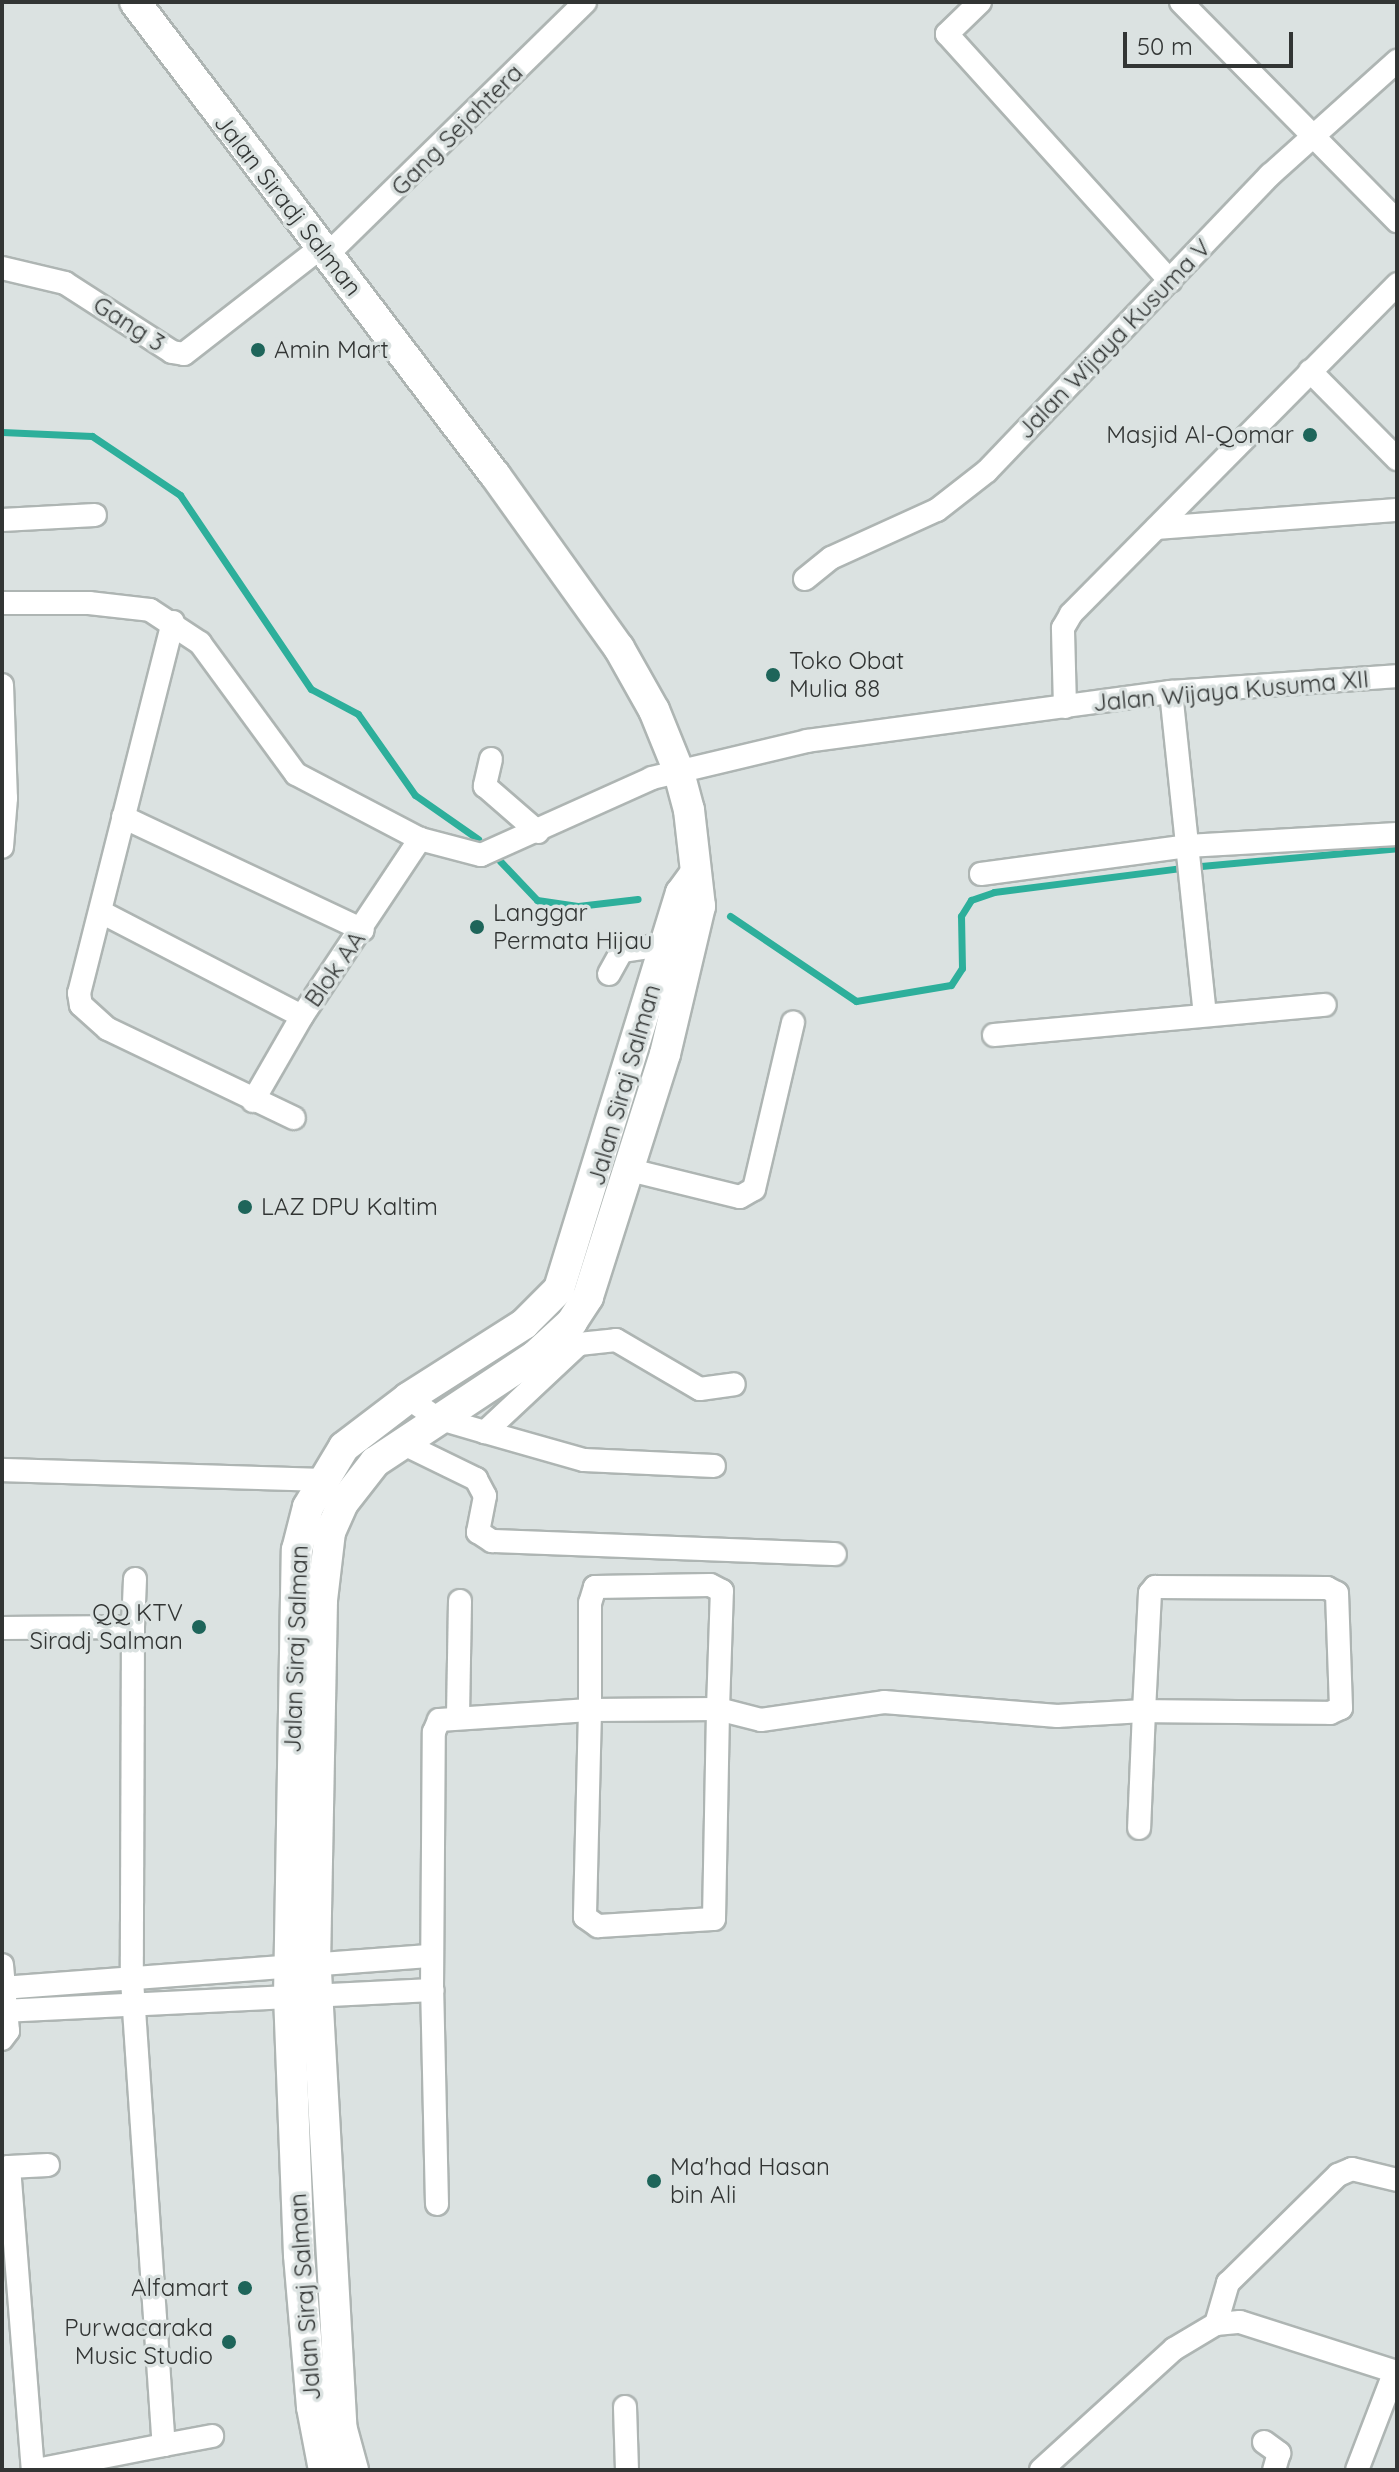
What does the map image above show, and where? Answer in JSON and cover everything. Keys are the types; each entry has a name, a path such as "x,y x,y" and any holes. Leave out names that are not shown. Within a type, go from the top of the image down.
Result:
{"street":[{"name":"Jalan Siradj Salman","path":"135,2 441,408"},
{"name":"Gang Sejahtera","path":"324,252 585,2"},
{"path":"980,2 947,34 1170,281"},
{"path":"1181,2 1397,221"},
{"name":"Jalan Wijaya Kusuma V","path":"805,579 831,558 917,520 958,495 1315,136 1397,61"},
{"name":"Gang 3","path":"2,268 65,283 172,352 184,354 324,252"},
{"path":"1065,707 1066,621 1397,284"},
{"path":"1310,371 1397,459"},
{"name":"Jalan Siraj Salman","path":"324,2470 312,2407 299,2255 303,1981 295,1570 308,1507 321,1480 344,1447 408,1398 524,1324 559,1289 680,943 700,906 694,875 689,810 678,769 654,710 619,648 441,408"},
{"path":"1157,528 1397,510"},
{"path":"2,520 95,515"},
{"path":"2,603 125,605 173,622 79,993 87,1016 253,1101 294,1118"},
{"name":"Jalan Wijaya Kusuma XII","path":"173,622 200,643 296,774 420,839 481,855 678,769 834,736 1171,692 1397,676"},
{"path":"2,685 2,847"},
{"path":"1171,692 1205,1014"},
{"path":"491,759 485,786 538,832"},
{"path":"123,817 363,930"},
{"path":"981,874 1187,846 1397,834"},
{"name":"Blok AA","path":"253,1101 302,1016 363,930 420,839"},
{"path":"101,912 302,1016"},
{"path":"609,974 622,951 680,943"},
{"name":"Jalan Siraj Salman","path":"353,2470 341,2426 303,1981 325,1556 343,1503 375,1462 400,1442 535,1356 571,1338 588,1297 630,1170 680,943"},
{"path":"994,1035 1325,1005"},
{"path":"630,1170 740,1197 754,1189 793,1023"},
{"path":"485,1432 571,1338 616,1340 700,1389 734,1384"},
{"path":"408,1398 437,1418 568,1458 714,1466"},
{"path":"400,1442 476,1479 485,1496 478,1532 492,1541 835,1554"},
{"path":"2,1470 321,1480"},
{"path":"135,1579 132,1980 164,2445"},
{"path":"608,1583 720,1587 714,1919 598,1926 585,1917 590,1710 590,1603 595,1587 608,1583"},
{"path":"437,2204 432,1956 434,1732 439,1720 458,1716 590,1710 718,1709 761,1720 884,1702 1057,1716 1144,1711 1337,1711 1342,1704 1337,1593 1327,1588 1155,1587 1150,1593 1144,1711 1139,1828"},
{"path":"458,1716 460,1601"},
{"path":"2,1628 133,1627"},
{"path":"4,2011 134,2006 303,1981 432,1956"},
{"path":"2,2039 8,2031 3,1980 303,1981 432,1990"},
{"path":"48,2165 6,2168 34,2470 212,2436"},
{"path":"1216,2324 1228,2283 1338,2175 1352,2169 1397,2180"},
{"path":"1041,2470 1174,2349 1216,2324 1240,2322 1396,2372 1357,2470"},
{"path":"625,2407 627,2470"},
{"path":"1264,2442 1279,2453 1274,2470"}],"waterway":[{"path":"2,432 92,436 180,495 311,689 358,714 415,795 478,839"},
{"path":"1201,866 1397,848"},
{"path":"500,861 537,900 578,906 638,899"},
{"path":"730,916 856,1001 951,985 962,968 961,916 971,900 994,892 1182,868"}],"place":[{"name":"Amin Mart","path":"258,350"},
{"name":"Masjid Al-Qomar","path":"1310,435"},
{"name":"Toko Obat Mulia 88","path":"773,675"},
{"name":"Langgar Permata Hijau","path":"477,927"},
{"name":"LAZ DPU Kaltim","path":"245,1207"},
{"name":"QQ KTV Siradj Salman","path":"199,1627"},
{"name":"Ma'had Hasan bin Ali","path":"654,2181"},
{"name":"Alfamart","path":"245,2288"},
{"name":"Purwacaraka Music Studio","path":"229,2342"}]}
